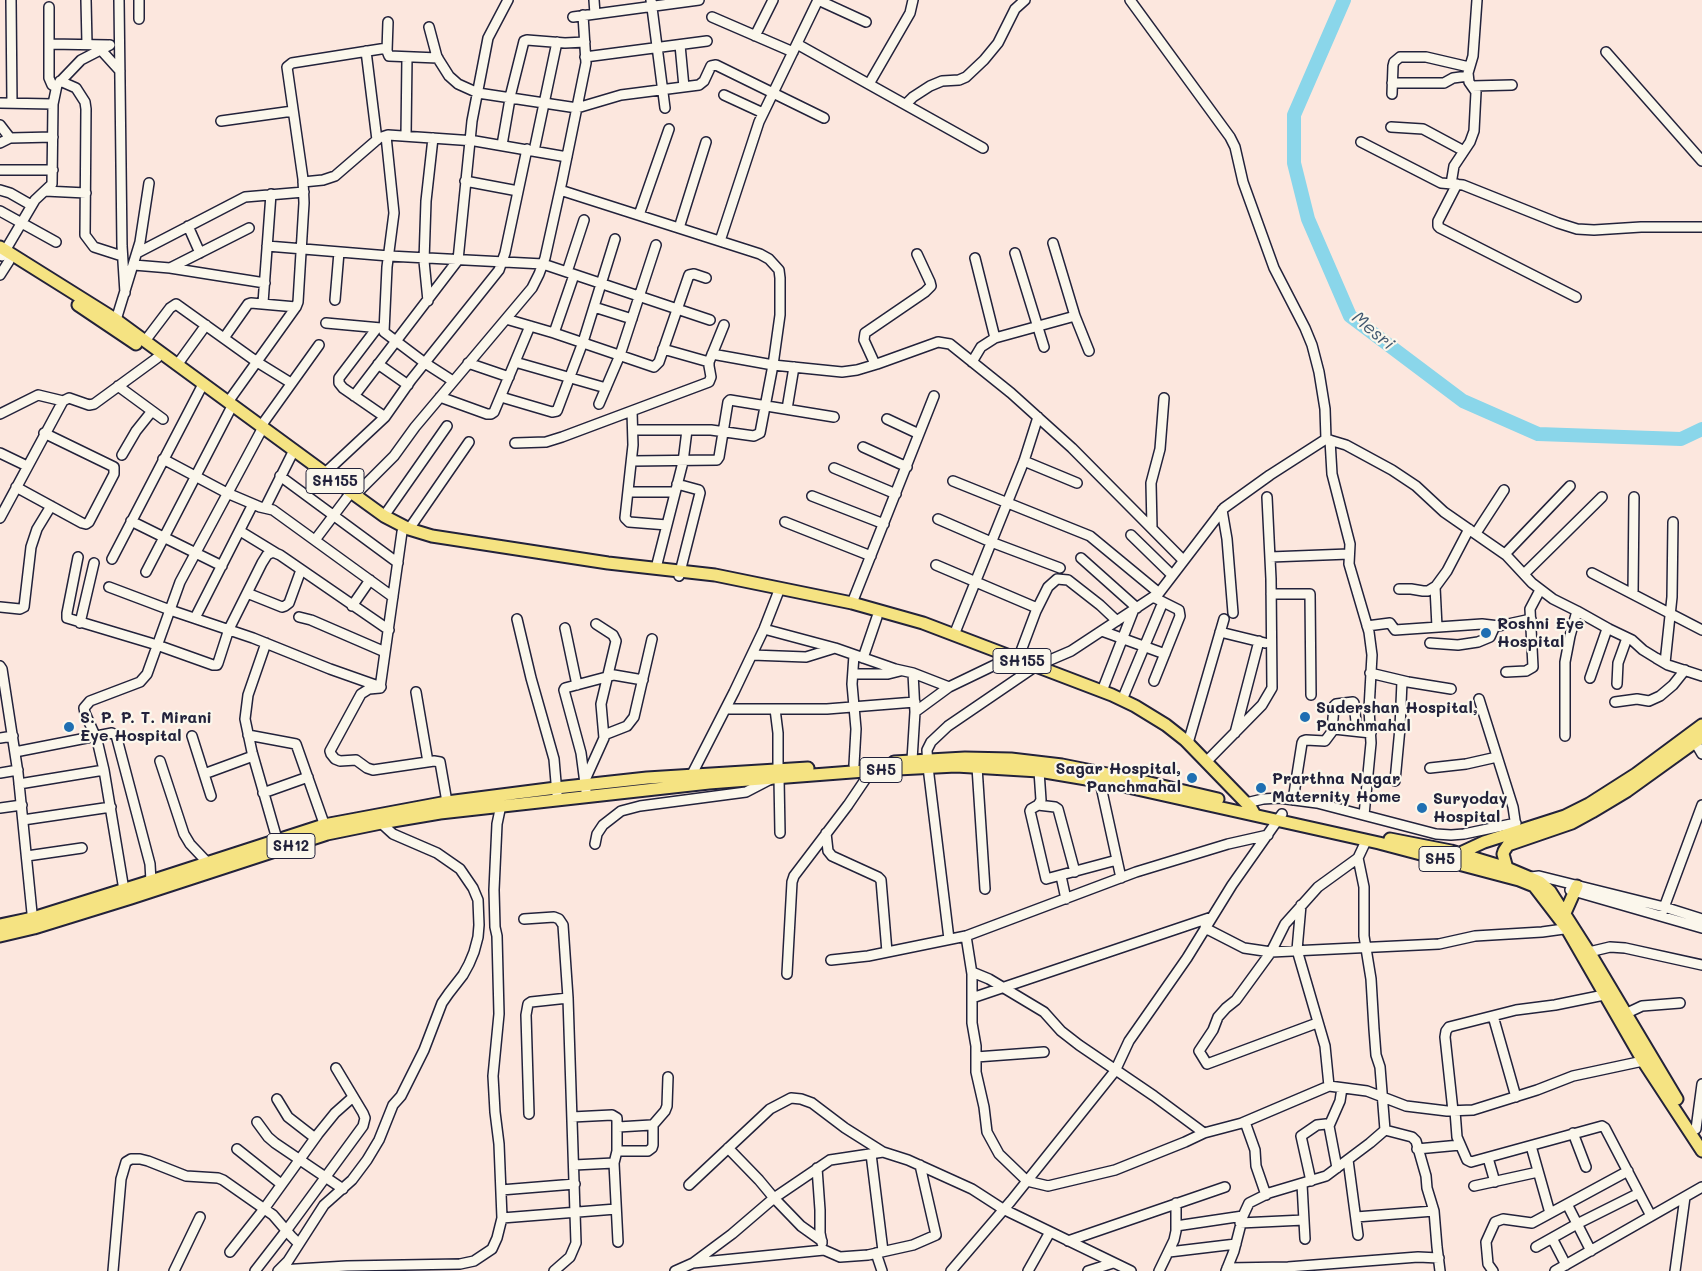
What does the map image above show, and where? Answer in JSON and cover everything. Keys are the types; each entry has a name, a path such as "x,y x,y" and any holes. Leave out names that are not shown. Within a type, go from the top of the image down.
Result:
{"main road":[{"name":"SH155","path":"3,254 116,320 229,406 325,473 337,485"},
{"name":"SH155","path":"3,254 229,406"},
{"name":"SH155","path":"261,429 292,454 406,530 432,536 608,563 656,568 679,574"},
{"name":"SH155","path":"352,495 378,517 428,539 598,568 725,579 852,604 924,624 1018,659 1034,668 1130,710 1156,724 1174,737 1228,792 1235,807"},
{"name":"SH155","path":"747,584 877,617 1003,661 1034,668 1122,700 1166,724 1188,743 1250,809"},
{"name":"SH5","path":"1522,878 1503,854 1508,845 1579,819 1627,791 1696,737 1702,725"},
{"name":"SH5","path":"1280,817 1366,841 1453,855 1516,828 1565,816 1589,804 1696,737"},
{"path":"587,789 647,778 689,781 744,772 776,775 912,760 928,764 966,758 1011,759 1062,765 1137,780 1235,807 1453,855 1522,878 1550,891 1565,914 1570,928 1604,995 1643,1061 1702,1151"},
{"name":"SH5","path":"724,782 776,775 870,771 928,764 978,766 1039,771 1235,807"},
{"name":"SH12","path":"0,936 33,923 326,829 381,823 500,805 587,789 648,790 689,781 724,782"},
{"path":"326,829 447,802 557,794"},
{"path":"124,895 151,881 207,862 278,844"},
{"path":"1522,878 1539,891 1589,952 1699,1134"},
{"path":"1565,914 1576,889"},
{"path":"0,926 33,923"}],"street":[{"path":"11,0 12,103"},
{"path":"81,60 84,44 86,0"},
{"path":"119,0 115,45 120,71 122,256 125,293"},
{"path":"139,0 139,19"},
{"path":"354,396 458,260 465,181 478,93 490,32 508,0"},
{"path":"594,0 595,14"},
{"path":"573,17 652,3 698,0"},
{"path":"755,36 773,0"},
{"path":"720,241 763,113 818,0 866,22"},
{"path":"869,84 910,13 913,0"},
{"path":"906,104 913,96 930,86 942,81 959,80 966,77 998,43 1014,9 1025,0"},
{"path":"1130,0 1230,137 1243,182 1274,268 1312,345 1319,372 1332,474 1350,544 1349,564 1367,626 1372,655 1369,709 1371,743 1364,815"},
{"path":"1477,0 1473,56 1469,72 1469,82 1476,92 1474,131 1470,142 1454,166 1454,184 1438,221 1440,228 1576,298"},
{"path":"652,3 665,108"},
{"path":"49,7 49,78 52,85 58,84 76,88 85,102 86,235 94,247 122,256"},
{"path":"315,540 333,515 394,456 453,381 532,288 540,274 577,108 585,57 583,15"},
{"path":"712,17 755,36 795,48 869,84 983,148"},
{"path":"388,22 387,48 389,56 438,58"},
{"path":"429,27 438,58 452,81 478,93 577,108 621,95 702,84 712,66 716,65 824,118"},
{"path":"502,145 510,98 524,42 527,40 565,44 585,42"},
{"path":"585,57 707,41"},
{"path":"325,473 384,417 494,278 503,262 518,191 543,103 556,42"},
{"path":"49,44 115,45"},
{"path":"0,275 3,254 31,205 52,184 54,170 53,104 58,84 81,60 115,45"},
{"path":"680,45 684,87"},
{"path":"146,572 229,406 296,307 300,293 303,187 287,70 288,64 387,48"},
{"path":"101,50 120,71"},
{"path":"366,51 377,140"},
{"path":"1606,52 1702,161"},
{"path":"1392,94 1394,62 1402,56 1426,57 1469,72"},
{"path":"406,136 407,57"},
{"path":"1392,83 1444,83 1469,72"},
{"path":"1472,86 1512,85"},
{"path":"724,95 763,113"},
{"path":"0,102 53,104"},
{"path":"221,121 293,111"},
{"path":"0,125 10,138"},
{"path":"1391,127 1424,130 1464,151"},
{"path":"639,215 669,129"},
{"path":"384,417 340,386 340,378 380,328 394,213 386,136"},
{"path":"137,252 245,197 303,187 335,176 377,140 386,136 470,141 567,157"},
{"path":"0,143 10,138 53,138"},
{"path":"428,301 424,258 426,201 434,138"},
{"path":"679,228 706,142"},
{"path":"1361,142 1441,183 1463,185 1577,229 1702,227"},
{"path":"1,170 54,170"},
{"path":"465,181 518,191"},
{"path":"116,320 134,265 149,183"},
{"path":"0,190 31,205"},
{"path":"560,190 760,254 769,259 779,270 780,315 762,428 758,434 748,436 687,430 633,430"},
{"path":"45,191 86,193"},
{"path":"263,303 271,194"},
{"path":"0,211 56,242"},
{"path":"554,333 584,220"},
{"path":"188,226 200,253"},
{"path":"170,268 249,228"},
{"path":"501,397 555,412 559,408 583,342 616,239"},
{"path":"1053,242 1075,316 1089,351"},
{"path":"599,404 620,355 656,245"},
{"path":"267,246 389,256 543,264 710,320"},
{"path":"335,300 339,252"},
{"path":"1016,253 1044,346"},
{"path":"875,364 864,340 865,333 931,286 917,254"},
{"path":"975,258 995,338"},
{"path":"134,265 170,268 265,283"},
{"path":"506,319 583,342 654,367 659,362 689,275 694,274 706,278"},
{"path":"224,338 248,304 256,302 296,307"},
{"path":"145,342 174,305 179,306 257,362 291,383"},
{"path":"594,307 632,319"},
{"path":"972,362 981,347 995,338 1075,316"},
{"path":"326,323 380,328 425,363 453,381"},
{"path":"515,444 546,442 709,382 711,377 708,366 724,324"},
{"path":"177,365 206,325"},
{"path":"440,397 491,414 496,409 530,326"},
{"path":"663,349 711,358 842,372 857,370 938,342 950,344 1011,393 1072,448 1183,560"},
{"path":"124,895 104,770 95,737 85,713 86,704 144,679 180,582 261,429 318,345"},
{"path":"0,518 62,401 68,398 91,405 157,358"},
{"path":"515,362 606,388"},
{"path":"468,363 509,377"},
{"path":"378,364 408,385"},
{"path":"787,409 794,367"},
{"path":"118,386 163,419"},
{"path":"112,559 201,388"},
{"path":"0,414 38,395 62,401"},
{"path":"852,604 934,396"},
{"path":"1152,528 1151,483 1160,449 1164,398"},
{"path":"632,461 683,462 717,460 728,402 730,400 834,417"},
{"path":"122,454 152,411"},
{"path":"632,411 632,461 625,515 626,521 667,525"},
{"path":"954,635 1024,461 1038,418"},
{"path":"887,420 919,434"},
{"path":"384,516 447,426"},
{"path":"656,568 683,462 687,430"},
{"path":"16,487 82,523 88,524 115,470 114,467 44,433"},
{"path":"1122,700 1145,646 1158,597 1183,560 1222,510 1270,475 1328,440 1346,445 1404,478 1427,495 1444,512 1504,554 1540,590 1553,599 1607,629 1632,640 1643,650 1665,663 1702,676"},
{"path":"381,687 398,563 406,530 468,442"},
{"path":"863,447 906,466"},
{"path":"0,453 27,466"},
{"path":"265,508 292,454"},
{"path":"164,459 227,493 273,510 394,597"},
{"path":"1024,461 1077,484"},
{"path":"834,468 896,494"},
{"path":"280,476 398,563"},
{"path":"953,481 1090,536 1158,597 1180,612 1154,681"},
{"path":"1504,554 1570,486"},
{"path":"628,492 676,488 699,490 700,494 679,574"},
{"path":"1399,589 1428,591 1435,587 1472,531 1504,490"},
{"path":"812,496 884,524"},
{"path":"1206,762 1262,705 1272,688 1267,497"},
{"path":"1524,574 1602,497"},
{"path":"1633,594 1634,497"},
{"path":"196,618 253,504"},
{"path":"0,607 20,609 24,607 31,547 37,529 51,506"},
{"path":"1222,510 1227,539 1232,613"},
{"path":"938,520 1060,568"},
{"path":"131,521 222,566"},
{"path":"785,522 871,556"},
{"path":"1665,663 1671,614 1673,522"},
{"path":"240,531 276,553 389,630"},
{"path":"1130,536 1172,575"},
{"path":"78,558 66,616 70,620 158,645 215,666 218,663 229,630 247,593 267,556 270,553 276,553"},
{"path":"1270,557 1349,554"},
{"path":"1081,558 1136,608"},
{"path":"80,623 94,563"},
{"path":"936,565 1037,608"},
{"path":"247,593 285,606 289,603 301,570"},
{"path":"1592,573 1702,630"},
{"path":"1018,659 1037,608 1048,587 1054,581 1061,578 1068,580 1117,621"},
{"path":"352,606 370,580"},
{"path":"109,587 266,643 381,687"},
{"path":"1435,587 1438,627"},
{"path":"1506,672 1526,671 1533,667 1530,609 1540,590"},
{"path":"689,781 764,630 778,593"},
{"path":"1271,594 1310,594 1311,695"},
{"path":"949,939 927,750 935,736 1034,668 1071,651 1136,608 1158,597"},
{"path":"1102,692 1136,608"},
{"path":"1565,736 1565,662 1577,611"},
{"path":"299,617 311,620 385,652"},
{"path":"854,765 856,729 853,707 853,674 858,656 877,617"},
{"path":"517,619 552,752 557,794"},
{"path":"1367,626 1390,623 1395,630 1482,624 1495,626 1531,619"},
{"path":"1188,743 1224,620"},
{"path":"587,789 602,746 604,735 600,704 608,676 615,637 596,624"},
{"path":"1430,643 1458,645 1478,642 1490,637 1495,626"},
{"path":"565,628 577,685"},
{"path":"1590,678 1607,629"},
{"path":"764,630 835,648 913,673 949,687"},
{"path":"1102,631 1165,654"},
{"path":"1220,632 1272,644"},
{"path":"1617,684 1618,663 1626,638"},
{"path":"604,735 630,723 634,717 652,639"},
{"path":"1235,732 1259,641"},
{"path":"266,643 246,704 245,719 253,756 278,844"},
{"path":"752,655 806,657 835,648"},
{"path":"915,712 949,687 1003,661"},
{"path":"0,666 2,669 4,705 13,736 18,770 33,923"},
{"path":"1615,702 1649,701 1660,696 1673,685 1685,670"},
{"path":"853,674 888,674 903,671"},
{"path":"912,760 915,712 913,673"},
{"path":"1370,674 1451,689"},
{"path":"587,789 581,753 564,692 565,688 614,675 643,680"},
{"path":"1395,781 1402,681"},
{"path":"381,687 364,691 330,751 332,756 340,761 356,760 366,768 373,770 438,761 441,764 447,802"},
{"path":"416,692 428,762"},
{"path":"1250,809 1263,799 1279,798 1317,803 1436,834 1454,835 1516,828 1510,798 1479,700"},
{"path":"726,709 775,710 915,702"},
{"path":"1293,800 1302,743 1306,740 1325,741 1332,731 1334,706 1336,704 1354,703 1357,732"},
{"path":"775,710 778,733 776,775 780,833"},
{"path":"1332,731 1338,729 1371,733"},
{"path":"15,752 112,733 116,735 119,740 150,864 151,881"},
{"path":"248,735 296,744 326,829"},
{"path":"0,738 13,736"},
{"path":"192,736 211,796"},
{"path":"1696,737 1702,754"},
{"path":"204,774 253,756"},
{"path":"1430,768 1466,764 1497,757"},
{"path":"160,761 184,834 190,844 207,862"},
{"path":"978,766 985,889"},
{"path":"0,773 18,770"},
{"path":"19,784 104,770"},
{"path":"787,974 792,882 794,876 848,805 870,771"},
{"path":"1038,805 1041,800 1039,771"},
{"path":"595,844 597,834 603,825 621,811 640,806 746,792 776,775"},
{"path":"263,793 308,777"},
{"path":"1100,782 1121,878"},
{"path":"0,808 22,805"},
{"path":"279,1271 347,1266 460,1264 474,1261 492,1249 498,1238 502,1218 494,1076 499,1014 494,890 497,824 500,805"},
{"path":"1075,872 1058,809 1038,805 1031,808 1030,811 1045,877 1048,879 1075,872 1117,860"},
{"path":"1660,917 1702,805"},
{"path":"23,820 111,807"},
{"path":"951,1271 1115,1071 1129,1040 1187,958 1232,885 1280,817"},
{"path":"279,1271 324,1205 352,1180 367,1160 379,1140 393,1105 401,1096 424,1050 442,1004 463,975 474,952 479,925 478,900 470,883 460,869 437,853 393,834 381,823"},
{"path":"826,833 828,851 832,856 881,880 887,952"},
{"path":"831,960 868,956 966,936 1121,878 1228,844 1268,834"},
{"path":"1453,855 1454,835"},
{"path":"1317,1023 1207,1064 1199,1051 1213,1030 1218,1018 1236,1000 1271,952 1284,924 1328,878 1358,858 1366,841"},
{"path":"27,856 82,848"},
{"path":"1358,858 1364,887 1364,936 1371,979 1376,1055 1380,1067 1385,1130"},
{"path":"1060,876 1066,898"},
{"path":"1522,878 1539,876 1660,917 1702,928"},
{"path":"1576,889 1700,916"},
{"path":"1301,905 1297,950 1324,1046 1329,1086"},
{"path":"1686,924 1700,916"},
{"path":"524,919 554,917 562,921 568,998 576,1243 570,1257 554,1271"},
{"path":"972,998 1212,917"},
{"path":"1205,928 1244,948 1271,952 1438,944 1487,935 1542,932 1570,928"},
{"path":"966,936 972,972 972,1023 978,1083 984,1107 987,1132 998,1154 1027,1180 1048,1186 1115,1170 1204,1133 1244,1122 1329,1086 1367,1091 1406,1106 1454,1111 1473,1110 1516,1097 1573,1076 1643,1061"},
{"path":"1589,952 1610,948 1625,948 1702,965"},
{"path":"972,972 1003,987 1044,1012 1066,1034 1115,1071 1154,1096 1204,1133"},
{"path":"1604,995 1516,1010 1449,1027 1445,1038 1456,1131 1460,1145 1469,1161 1488,1158 1602,1126 1651,1216"},
{"path":"529,1114 526,1015 528,1004 531,1002 568,998"},
{"path":"1625,1014 1642,1006 1680,1003"},
{"path":"1493,1016 1516,1097"},
{"path":"976,1057 1044,1052"},
{"path":"255,1271 326,1177 364,1122 363,1113 336,1068"},
{"path":"617,1151 650,1150 653,1145 652,1126 668,1106 668,1077"},
{"path":"1699,1134 1702,1084"},
{"path":"1337,1168 1329,1126 1340,1102 1342,1088"},
{"path":"230,1252 315,1138 335,1113 353,1098"},
{"path":"689,1185 770,1109 791,1098 801,1099 812,1103 845,1128 882,1152 920,1165 972,1189 1003,1209 1131,1271"},
{"path":"277,1099 288,1117 315,1138"},
{"path":"572,1117 612,1115 617,1118 617,1151 614,1163 618,1242"},
{"path":"257,1122 268,1137 343,1189"},
{"path":"1244,1122 1255,1150 1256,1166 1266,1195"},
{"path":"1305,1239 1304,1220 1307,1183 1301,1136 1317,1125 1326,1124 1329,1126"},
{"path":"618,1127 652,1126"},
{"path":"1385,1130 1412,1137 1416,1141 1434,1211 1440,1271"},
{"path":"1385,1130 1326,1176 1266,1195 1249,1203 1241,1220 1236,1244 1226,1269 1348,1267 1374,1261 1418,1257 1439,1258"},
{"path":"1573,1133 1586,1167"},
{"path":"1417,1149 1460,1145"},
{"path":"1531,1146 1550,1213"},
{"path":"728,1148 801,1226 822,1240"},
{"path":"237,1149 281,1184"},
{"path":"674,1271 693,1263 732,1234 774,1198 830,1160 882,1152"},
{"path":"871,1154 882,1271"},
{"path":"1488,1158 1495,1182"},
{"path":"113,1271 121,1179 126,1162 131,1159 148,1161 186,1176 218,1178 233,1186 273,1215 299,1244"},
{"path":"1348,1160 1358,1235"},
{"path":"574,1166 614,1163"},
{"path":"693,1263 824,1250 840,1257 880,1252 913,1245 936,1235 920,1165"},
{"path":"817,1168 824,1250"},
{"path":"1494,1271 1488,1264 1486,1242 1492,1225 1495,1222 1503,1219 1532,1223 1628,1171"},
{"path":"1474,1186 1538,1172"},
{"path":"501,1190 575,1184"},
{"path":"1068,1241 1225,1186"},
{"path":"1555,1271 1702,1187"},
{"path":"1536,1247 1639,1193"},
{"path":"1675,1271 1685,1197"},
{"path":"1159,1271 1174,1240 1176,1203"},
{"path":"1567,1204 1591,1251"},
{"path":"502,1218 616,1209"},
{"path":"1356,1216 1434,1211"},
{"path":"174,1271 200,1217"},
{"path":"1176,1226 1241,1220 1304,1220"},
{"path":"1028,1271 1050,1232"},
{"path":"1552,1238 1566,1265"},
{"path":"1168,1252 1236,1244"},
{"path":"1374,1261 1376,1271"},
{"path":"1088,1271 1113,1263"}],"waterway":[{"name":"Mesri","path":"1344,0 1294,115 1294,163 1308,219 1350,316 1463,401 1538,434 1681,439 1702,429"}],"place":[{"name":"Roshni Eye Hospital","path":"1486,633"},
{"name":"Sudershan Hospital, Panchmahal","path":"1305,717"},
{"name":"S. P. P. T. Mirani Eye Hospital","path":"69,727"},
{"name":"Sagar Hospital, Panchmahal","path":"1192,778"},
{"name":"Prarthna Nagar Maternity Home","path":"1261,788"},
{"name":"Suryoday Hospital","path":"1422,808"}]}
